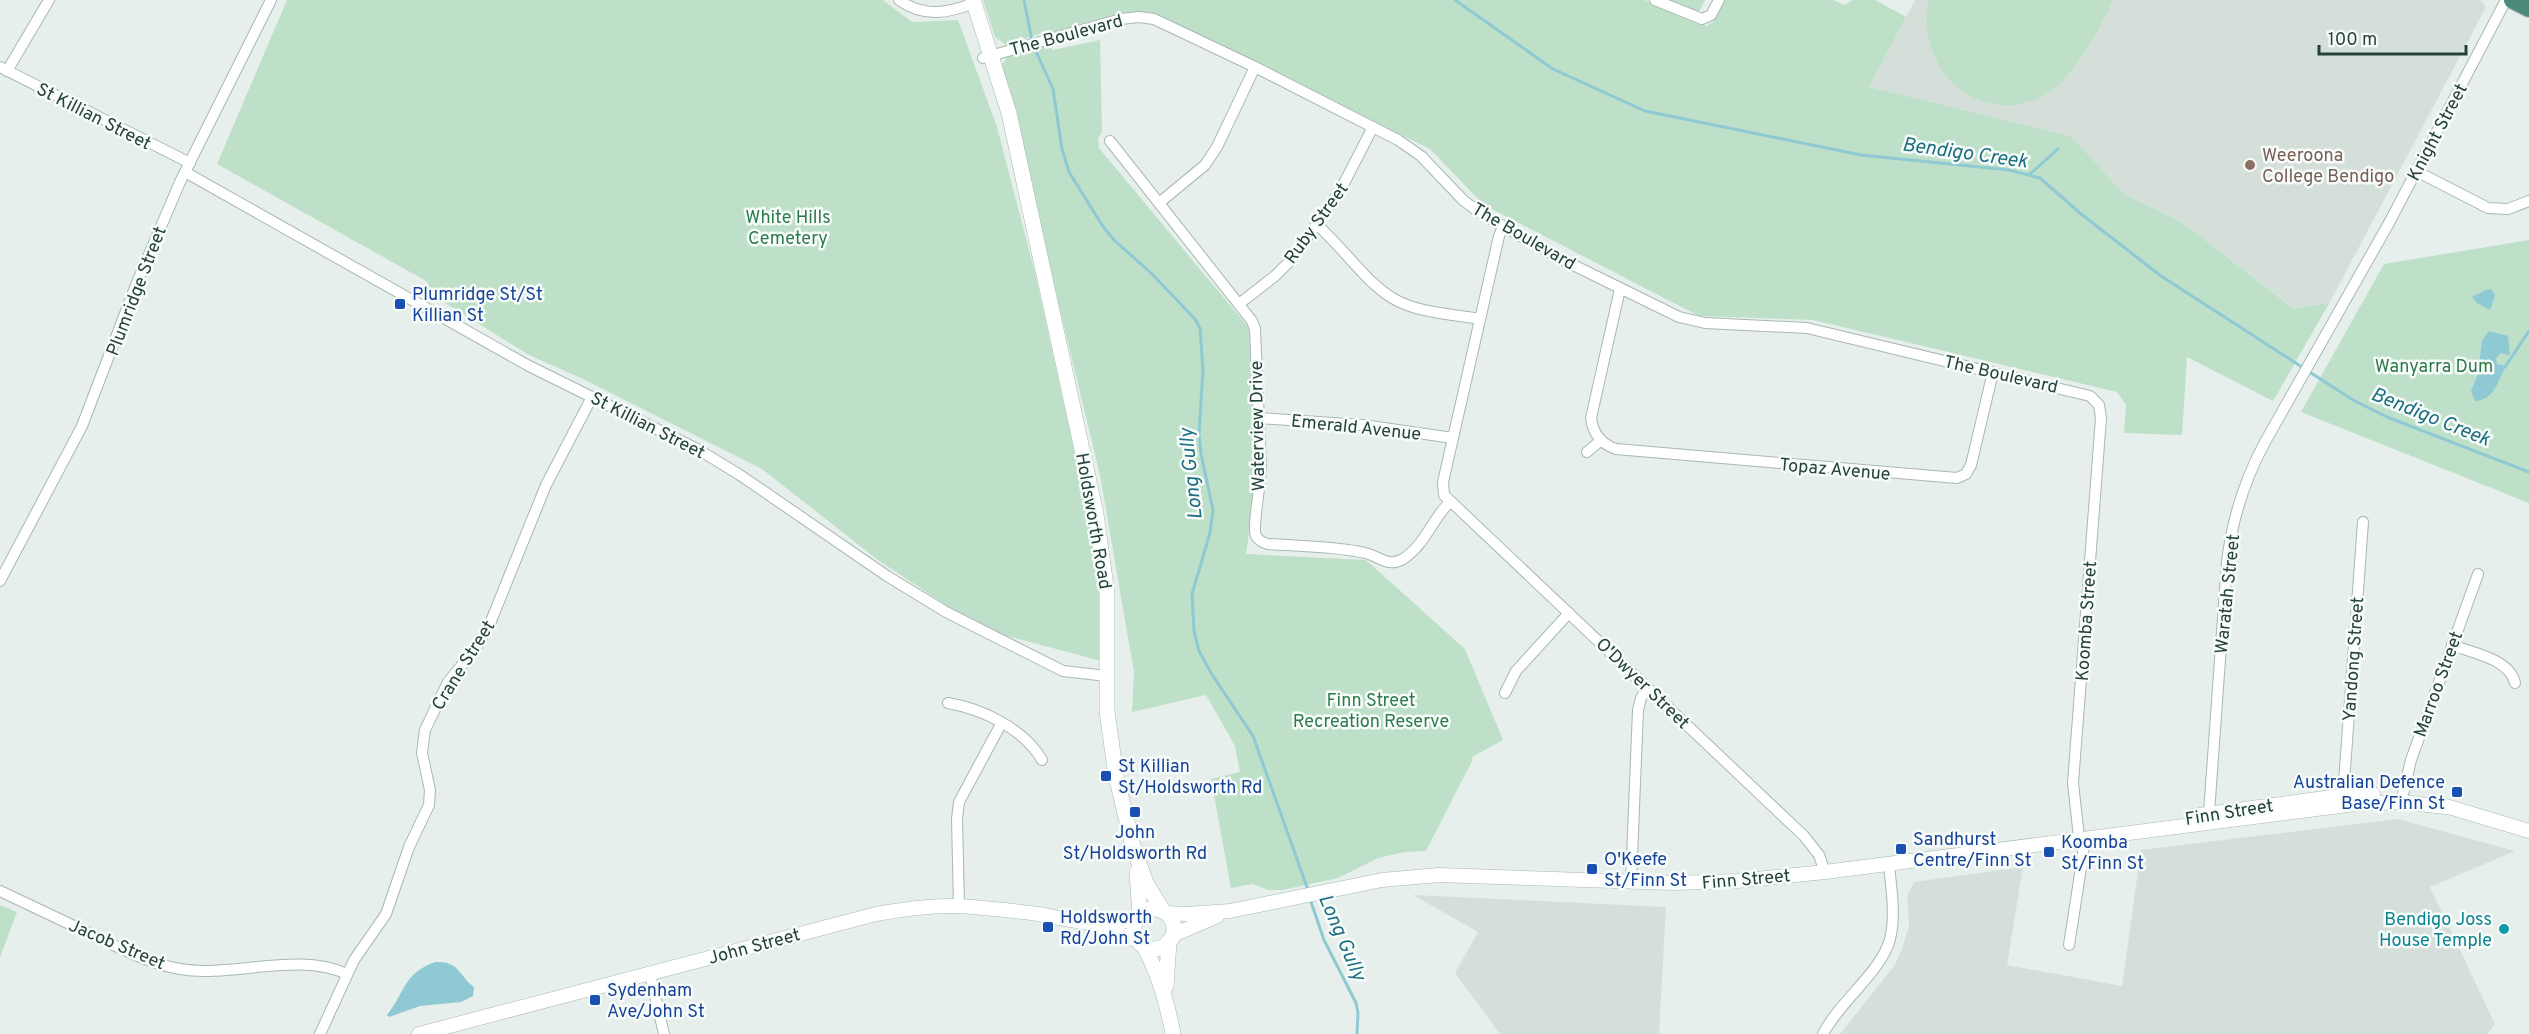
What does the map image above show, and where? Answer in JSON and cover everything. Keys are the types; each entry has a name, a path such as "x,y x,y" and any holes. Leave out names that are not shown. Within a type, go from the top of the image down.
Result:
{"highway":[{"path":"2513,0 2529,8"}],"main road":[{"name":"Holdsworth Road","path":"969,3 988,56 1027,200 1101,544 1107,594 1107,676 1111,745 1119,791 1133,846 1146,882 1164,912"},
{"name":"Holdsworth Road","path":"1133,846 1139,916"},
{"path":"1167,1001 1166,971 1173,923 1164,912 1151,909 1139,916 1134,929 1159,977 1167,1001 1173,1034"},
{"path":"1141,943 1160,948 1171,938"}],"street":[{"path":"3,69 49,0"},
{"name":"Plumridge Street","path":"0,581 82,426 136,285 187,168 271,0"},
{"name":"Holdsworth Road","path":"899,0 912,8 932,14 969,3"},
{"path":"1655,0 1702,20 1711,15 1719,0"},
{"name":"Knight Street","path":"2296,388 2416,171 2506,0"},
{"name":"The Boulevard","path":"988,56 1121,19 1147,18 1170,26 1373,126 1421,156 1472,207 1503,227 1620,289 1680,317 1697,322 1807,328 2084,393 2099,405"},
{"path":"1159,203 1205,165 1217,147 1255,67"},
{"name":"St Killian Street","path":"3,69 187,168 518,360 663,431 719,462 887,576 946,612 1056,669 1070,673 1107,676"},
{"name":"Ruby Street","path":"1239,304 1282,270 1347,181 1373,126"},
{"name":"Waterview Drive","path":"1110,141 1239,304 1255,329 1261,477 1254,530 1256,537 1262,542 1363,552 1383,561 1395,562 1408,555 1425,536 1439,512 1450,502"},
{"path":"2416,171 2488,208 2508,208 2529,201"},
{"path":"1316,224 1379,288 1392,298 1410,306 1480,319"},
{"path":"1450,502 1444,495 1442,485 1503,227"},
{"path":"1587,452 1600,441 1593,430 1591,412 1620,289"},
{"name":"Topaz Avenue","path":"1600,441 1622,450 1957,478 1966,474 1971,465 1993,372"},
{"name":"Waratah Street","path":"2210,818 2227,562 2231,535 2250,471 2296,388"},
{"name":"Crane Street","path":"320,1034 347,974 386,914 409,847 429,805 430,790 422,753 425,730 448,682 476,648 489,626 546,485 592,397"},
{"name":"Koomba Street","path":"2069,945 2083,855 2073,783 2100,426 2099,405"},
{"name":"Emerald Avenue","path":"1259,418 1363,425 1453,438"},
{"name":"O'Dwyer Street","path":"1450,502 1807,839 1819,855 1825,872"},
{"name":"Yandong Street","path":"2343,801 2363,522"},
{"name":"Marroo Street","path":"2403,798 2411,760 2478,574"},
{"path":"1505,693 1516,671 1569,613"},
{"path":"2452,645 2504,666 2511,673 2515,683"},
{"path":"1631,881 1638,711 1641,698 1647,689"},
{"path":"948,703 977,710 1027,739 1042,760"},
{"path":"959,906 957,819 959,802 1000,723"},
{"name":"Finn Street","path":"1164,912 1187,914 1230,911 1392,879 1439,875 1709,883 1889,864 2343,801 2403,798 2445,807 2529,831"},
{"path":"1823,1034 1834,1015 1878,962 1888,945 1892,916 1889,864"},
{"name":"Jacob Street","path":"0,891 118,948 168,967 208,971 305,966 332,969 347,974"},
{"name":"John Street","path":"419,1034 876,914 928,906 959,906 1034,914 1094,924 1120,923 1139,916"},
{"name":"Finn Street","path":"1171,938 1230,911"},
{"name":"John Street","path":"1094,924 1141,943"},
{"path":"650,974 664,1034"}],"shaded area":[{"name":"Weeroona College Bendigo","path":"1915,0 2480,0 2486,7 2330,302 2295,309 2183,223 2124,194 2071,136 1869,87"},
{"path":"2398,819 2515,851 2430,887 2495,1024 2487,1034 1840,1034 1894,966 1909,926 1907,896 1914,882 2023,867 2007,965 2122,986 2141,850"},
{"path":"1413,895 1666,907 1659,1034 1500,1034 1455,973 1478,932"}],"green space":[{"name":"White Hills Cemetery","path":"287,0 883,0 912,22 958,20 997,127 1035,273 1099,564 1101,661 982,629 878,560 762,469 585,380 529,355 424,290 428,282 217,164"},
{"path":"983,0 1645,0 1706,26 1713,22 1725,0 1833,0 1844,5 1853,0 1875,0 1906,17 1869,87 2071,136 2124,194 2183,223 2294,309 2330,302 2273,401 2187,357 2182,435 2124,433 2126,405 2117,392 1813,320 1699,316 1484,205 1430,149 1163,17 1148,14 1118,15 1043,36 1042,33 1006,45 995,37"},
{"path":"1668,0 1705,0 1698,13"},
{"path":"1929,0 2113,0 2092,41 2062,81 2039,98 2015,105 1993,104 1972,97 1954,84 1940,67 1931,47 1927,24"},
{"name":"Finn Street Recreation Reserve","path":"1100,40 1102,132 1098,139 1099,148 1249,328 1256,483 1246,554 1366,560 1465,649 1503,740 1472,757 1426,851 1405,852 1378,858 1338,878 1282,890 1268,890 1252,884 1231,888 1211,779 1240,772 1235,746 1206,695 1132,712 1134,672 1100,475 1001,66 1007,57 1049,45 1053,50"},
{"name":"Wanyarra Dum","path":"2529,240 2529,503 2301,412 2384,264"},
{"path":"0,905 17,912 0,957"}],"water":[{"path":"2488,289 2492,290 2495,296 2490,310 2477,303 2472,297"},
{"path":"2489,331 2508,336 2510,355 2500,353 2496,359 2497,364 2505,368 2497,385 2487,398 2475,401 2471,391 2478,374 2482,341"},
{"path":"435,962 454,966 474,987 473,996 461,1002 420,1006 389,1017 387,1015 411,978"}],"waterway":[{"name":"Long Gully","path":"1024,0 1032,41"},
{"name":"Bendigo Creek","path":"1455,0 1553,69 1645,111 1861,155 2009,170 2040,178 2081,214 2161,276 2353,400 2387,417 2529,472"},
{"name":"Long Gully","path":"1034,47 1053,89 1062,149 1069,172 1114,240 1151,273 1195,319 1200,328 1203,370 1199,433 1213,510 1210,533 1192,594 1194,631 1199,651 1211,673 1253,736 1308,890"},
{"path":"2030,174 2058,149"},
{"path":"2505,367 2529,331"},
{"name":"Long Gully","path":"1310,899 1324,940 1356,1003 1357,1034"}],"place":[{"name":"Weeroona College Bendigo","path":"2250,165"},
{"name":"Plumridge St/St Killian St","path":"400,304"},
{"name":"St Killian St/Holdsworth Rd","path":"1106,776"},
{"name":"Australian Defence Base/Finn St","path":"2457,792"},
{"name":"John St/Holdsworth Rd","path":"1135,812"},
{"name":"Sandhurst Centre/Finn St","path":"1901,849"},
{"name":"Koomba St/Finn St","path":"2049,852"},
{"name":"O'Keefe St/Finn St","path":"1592,869"},
{"name":"Holdsworth Rd/John St","path":"1048,927"},
{"name":"Bendigo Joss House Temple","path":"2504,929"},
{"name":"Sydenham Ave/John St","path":"595,1000"}]}
